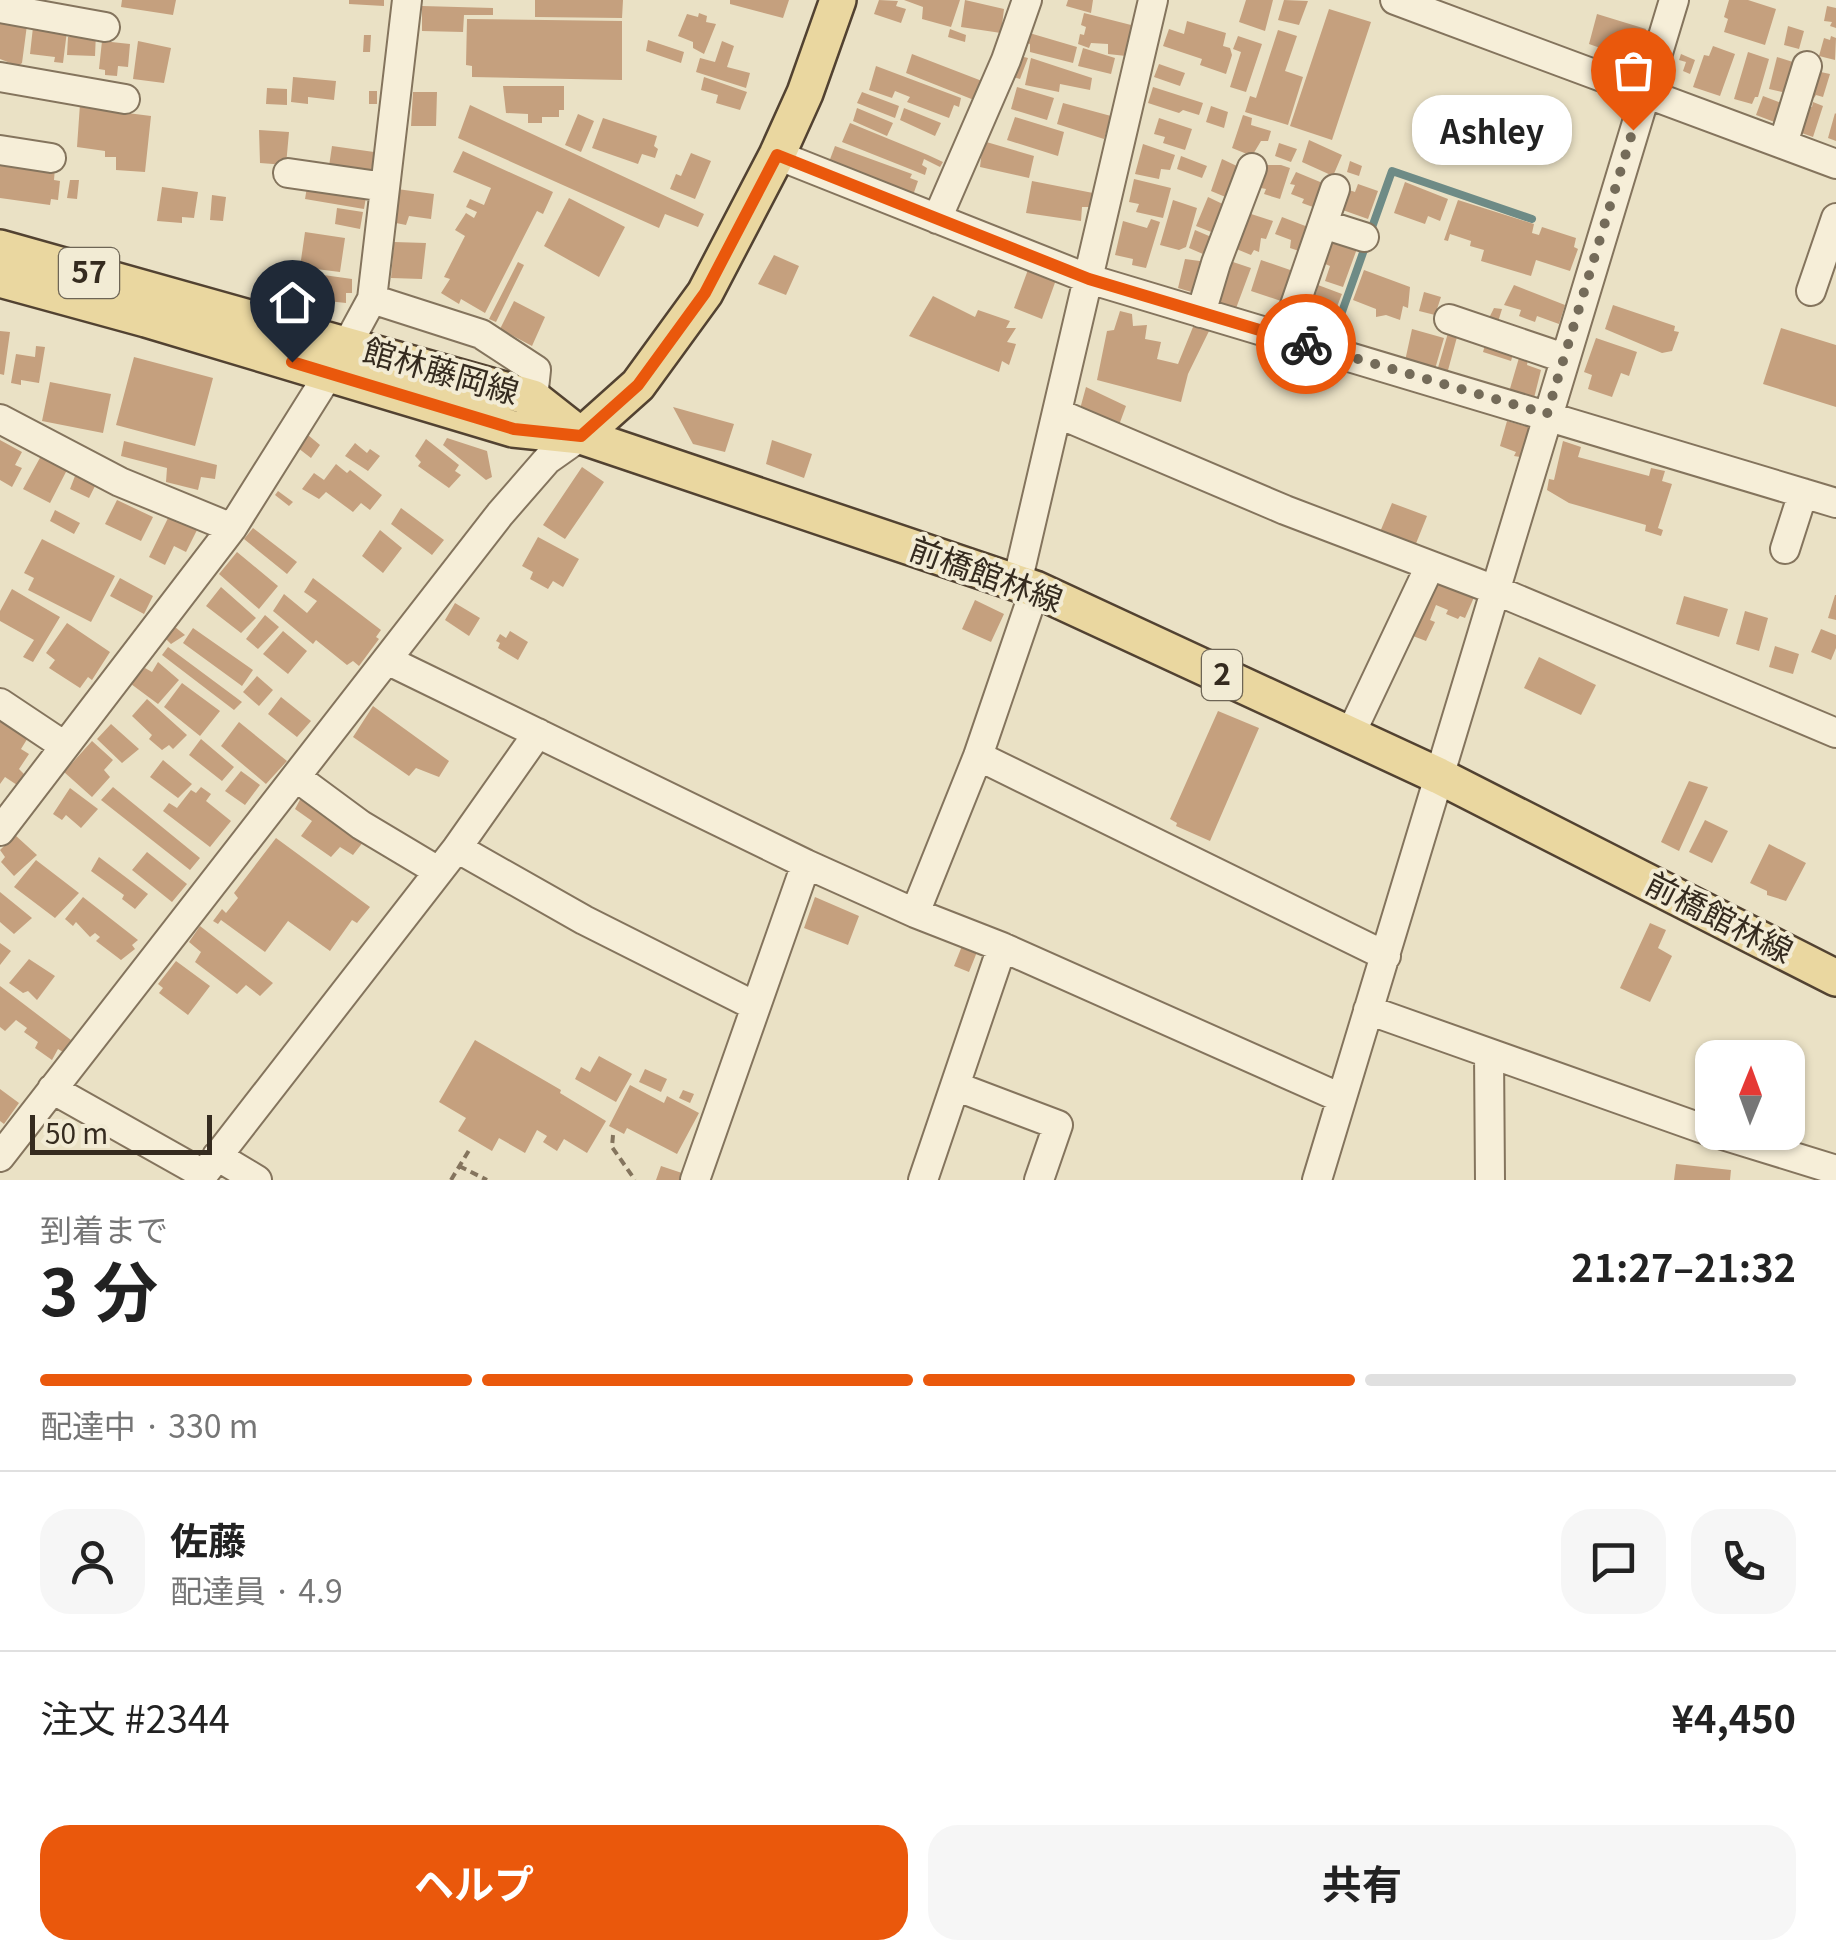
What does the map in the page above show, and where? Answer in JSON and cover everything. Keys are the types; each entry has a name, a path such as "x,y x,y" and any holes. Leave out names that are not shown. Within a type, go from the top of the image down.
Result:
{"main road":[{"path":"581,436 638,385 705,293 777,155 805,93 838,0"},
{"name":"館林藤岡線","path":"0,248 337,359 514,429 581,436"},
{"name":"館林藤岡線","path":"0,278 337,359 533,398 581,436"},
{"name":"前橋館林線","path":"581,436 1026,586 1439,776 1836,978"}],"street":[{"path":"0,831 232,528 372,299 385,188 387,46 407,0"},
{"path":"936,219 1028,0"},
{"path":"915,913 978,756 1026,586 1057,413 1153,0"},
{"path":"1394,0 1836,164"},
{"path":"1317,1180 1674,0"},
{"path":"0,8 105,27"},
{"path":"1782,144 1807,66"},
{"path":"0,77 124,99"},
{"path":"0,150 51,158"},
{"path":"777,155 1089,279 1836,503"},
{"path":"1201,313 1252,168"},
{"path":"288,173 385,188"},
{"path":"1284,337 1336,189"},
{"path":"1811,291 1836,218"},
{"path":"1323,224 1364,237"},
{"path":"372,299 481,334 536,370 533,398"},
{"path":"1449,319 1564,358"},
{"path":"1057,413 1285,510 1495,590 1836,733"},
{"path":"0,420 103,474 232,528"},
{"path":"1,1154 500,514 547,460 581,436"},
{"path":"1785,549 1803,493"},
{"path":"1350,735 1430,566"},
{"path":"387,660 806,864 1342,1098"},
{"path":"0,702 63,745"},
{"path":"207,1170 457,848 538,734"},
{"path":"978,756 1386,956"},
{"path":"296,777 361,825 438,871"},
{"path":"457,848 584,920 755,1006"},
{"path":"695,1180 806,864"},
{"path":"923,1180 1002,947"},
{"path":"1368,1010 1695,1126"},
{"path":"1489,1052 1490,1180"},
{"path":"955,1086 1058,1125 1039,1180"},
{"path":"52,1088 207,1170 257,1180"},
{"path":"1771,1150 1836,1170"}],"path":[{"path":"613,1135 612,1147 635,1180"},
{"path":"452,1180 471,1147"},
{"path":"459,1166 487,1180"}],"building":[{"path":"122,0 176,0 173,15 121,7"},
{"path":"349,0 384,0 384,6 349,4"},
{"path":"535,0 623,0 622,18 535,17"},
{"path":"730,0 789,0 783,18 730,4"},
{"path":"879,0 898,1 896,6 906,9 901,23 874,14"},
{"path":"904,0 960,0 951,27 922,19 923,7"},
{"path":"965,0 1004,9 1001,33 961,27"},
{"path":"1068,0 1093,0 1091,13 1066,6"},
{"path":"1246,0 1273,0 1265,31 1239,22"},
{"path":"1284,0 1308,1 1299,25 1278,20"},
{"path":"1729,0 1748,0 1776,9 1765,45 1724,32"},
{"path":"422,6 493,8 493,15 464,15 463,32 422,31"},
{"path":"1827,6 1836,8 1836,28 1830,26 1832,22 1824,21"},
{"path":"1329,9 1371,22 1332,140 1290,126"},
{"path":"699,13 707,16 706,22 716,24 704,54 693,48 693,42 678,36 687,14 698,17"},
{"path":"1084,13 1135,26 1126,56 1108,54 1108,44 1091,43 1089,48 1078,44 1086,27 1081,25"},
{"path":"1597,14 1646,29 1637,61 1589,44"},
{"path":"467,19 622,21 622,80 472,77 472,66 466,65"},
{"path":"0,21 27,25 22,63 18,66 0,59"},
{"path":"1187,21 1226,33 1223,46 1230,48 1232,55 1226,74 1200,65 1202,59 1163,46 1169,29 1184,34"},
{"path":"1788,26 1804,31 1799,49 1784,45"},
{"path":"33,27 67,31 63,63 54,62 55,57 30,54"},
{"path":"950,29 966,35 965,42 948,37"},
{"path":"1278,30 1297,36 1285,71 1303,77 1288,125 1245,112 1250,96 1256,98"},
{"path":"77,31 96,32 95,56 67,55 68,37 77,37"},
{"path":"1026,32 1077,47 1073,63 1030,52 1030,44 1024,42"},
{"path":"364,35 371,35 370,52 363,52"},
{"path":"1238,36 1262,44 1246,92 1230,87 1241,52 1233,49"},
{"path":"1831,36 1836,38 1835,60 1819,56 1824,38 1830,40"},
{"path":"648,40 684,52 681,63 646,51"},
{"path":"102,41 130,44 128,67 118,66 117,76 105,75 105,70 99,69"},
{"path":"138,41 171,48 164,83 133,79"},
{"path":"722,41 734,46 727,67 750,73 746,88 696,72 700,58 715,62"},
{"path":"1713,46 1735,54 1720,96 1693,87 1704,55 1709,56"},
{"path":"1083,48 1115,58 1111,74 1078,66"},
{"path":"1748,52 1769,59 1758,97 1752,104 1734,99"},
{"path":"912,54 982,81 974,100 906,73"},
{"path":"1681,54 1695,60 1690,74 1683,71 1686,62 1679,60"},
{"path":"1016,55 1028,58 1020,79 1010,76"},
{"path":"1777,57 1796,63 1786,93 1769,89"},
{"path":"1031,58 1092,78 1090,90 1060,84 1059,92 1025,85"},
{"path":"1159,64 1185,73 1180,86 1154,77"},
{"path":"876,66 961,98 959,107 954,105 949,118 907,102 910,97 895,91 892,98 869,90"},
{"path":"1816,71 1830,74 1823,97 1814,98 1806,95"},
{"path":"293,77 336,81 334,100 308,97 308,104 291,102"},
{"path":"704,77 747,92 740,110 716,103 718,95 701,90"},
{"path":"503,86 564,86 564,110 559,110 559,117 542,117 542,123 528,123 528,114 506,113"},
{"path":"1017,87 1054,98 1047,120 1011,109"},
{"path":"1153,87 1203,103 1199,115 1148,103"},
{"path":"267,88 287,89 287,105 266,104"},
{"path":"369,91 377,91 377,104 369,104"},
{"path":"413,92 437,92 436,126 411,126"},
{"path":"862,92 899,106 895,118 857,103"},
{"path":"1763,96 1784,104 1777,123 1756,115"},
{"path":"1813,102 1823,106 1813,137 1796,131 1805,106 1812,107"},
{"path":"1063,103 1111,116 1104,139 1057,124"},
{"path":"80,104 105,105 104,110 151,116 145,172 116,170 116,157 105,157 105,151 77,147"},
{"path":"470,105 704,214 698,227 665,214 659,228 458,138"},
{"path":"1211,106 1228,112 1224,128 1206,122"},
{"path":"857,108 893,123 887,136 853,121"},
{"path":"904,108 941,123 935,136 900,120"},
{"path":"578,114 594,121 581,152 565,145"},
{"path":"1836,114 1836,141 1828,138"},
{"path":"1243,115 1252,118 1251,125 1271,131 1268,141 1261,141 1252,156 1232,148"},
{"path":"1015,117 1064,132 1058,156 1007,140"},
{"path":"603,118 657,136 655,158 642,154 638,164 592,148"},
{"path":"1159,118 1192,129 1185,150 1163,143 1165,137 1154,134"},
{"path":"850,123 943,162 940,167 924,159 925,175 842,142"},
{"path":"259,130 289,132 286,165 260,163"},
{"path":"1309,140 1342,155 1333,176 1302,162"},
{"path":"983,141 1034,156 1029,178 980,167"},
{"path":"1279,143 1297,149 1291,162 1275,156"},
{"path":"1143,144 1175,155 1170,170 1161,169 1159,179 1135,174"},
{"path":"332,146 374,152 370,179 328,173"},
{"path":"835,146 912,174 910,178 918,181 912,198 903,194 904,190 829,162"},
{"path":"463,151 553,192 543,214 537,211 485,313 441,293 450,279 444,277 465,236 455,230 466,213 474,218 477,212 466,207 470,199 484,205 491,188 453,172"},
{"path":"691,153 711,161 695,199 670,189"},
{"path":"1181,156 1207,166 1202,178 1177,169"},
{"path":"0,159 55,168 54,180 60,181 58,200 51,199 50,205 0,198"},
{"path":"1222,159 1239,167 1228,198 1211,191"},
{"path":"1350,161 1362,166 1359,176 1347,172"},
{"path":"1263,165 1290,168 1280,199 1264,194 1266,189 1261,188 1263,178 1257,177"},
{"path":"1296,172 1325,184 1313,207 1291,194 1295,185 1290,184"},
{"path":"1134,179 1171,188 1163,218 1136,212 1139,204 1129,202"},
{"path":"70,180 79,180 77,199 67,198"},
{"path":"308,181 367,191 364,209 305,199"},
{"path":"1032,181 1093,193 1091,207 1082,207 1081,221 1026,213"},
{"path":"1405,182 1448,199 1440,221 1428,216 1425,224 1394,213"},
{"path":"1358,184 1378,191 1368,219 1337,208 1343,188 1355,192"},
{"path":"162,187 198,192 194,218 182,217 182,223 157,221"},
{"path":"397,189 434,194 431,219 409,216 406,225 391,222"},
{"path":"212,195 226,197 223,221 210,220"},
{"path":"1208,197 1231,208 1219,235 1196,226"},
{"path":"569,198 625,227 599,277 544,246"},
{"path":"1173,200 1197,208 1186,247 1179,250 1160,245"},
{"path":"1458,200 1534,224 1532,233 1539,235 1542,227 1576,238 1574,247 1578,249 1570,271 1536,260 1531,276 1481,261 1484,250 1470,246 1471,241 1450,234 1448,241 1444,240"},
{"path":"337,208 363,212 360,229 335,224"},
{"path":"1248,213 1273,221 1266,239 1261,238 1259,252 1254,250 1251,255 1234,248"},
{"path":"1282,217 1308,227 1299,251 1290,248 1291,240 1275,234"},
{"path":"1151,219 1160,222 1146,268 1132,265 1133,259 1115,255 1123,221 1147,228"},
{"path":"1195,230 1216,239 1210,257 1189,248"},
{"path":"305,232 345,238 340,272 300,267"},
{"path":"1328,233 1358,246 1343,287 1325,281 1330,266 1318,261"},
{"path":"394,242 426,243 422,279 391,278"},
{"path":"774,255 799,266 786,295 758,284"},
{"path":"1185,259 1207,262 1198,294 1178,288"},
{"path":"1224,259 1251,268 1235,311 1214,304"},
{"path":"1261,260 1296,272 1287,303 1251,291"},
{"path":"518,262 524,265 496,322 489,319"},
{"path":"1029,267 1057,277 1042,319 1014,308"},
{"path":"1364,270 1410,287 1408,308 1403,306 1400,320 1386,315 1376,317 1376,309 1353,300"},
{"path":"295,271 352,279 352,293 346,293 346,303 318,300 318,295 297,291 285,294 286,283 295,283"},
{"path":"1318,285 1342,294 1329,327 1300,317 1309,290 1316,293"},
{"path":"1514,285 1565,305 1559,324 1537,316 1535,322 1519,316 1521,310 1504,305"},
{"path":"1424,292 1441,297 1435,315 1419,311"},
{"path":"933,296 975,317 978,310 1010,321 1006,328 1016,328 1007,342 1016,344 1009,365 1002,361 999,372 909,336"},
{"path":"514,301 545,317 532,346 500,329"},
{"path":"1613,305 1675,326 1674,331 1679,332 1672,351 1662,353 1605,329"},
{"path":"1494,308 1502,309 1497,325 1487,322"},
{"path":"1120,311 1132,314 1133,326 1147,325 1145,339 1161,342 1157,359 1178,364 1195,322 1210,329 1188,374 1181,402 1097,380 1107,331 1114,330"},
{"path":"1781,328 1836,345 1836,407 1763,384"},
{"path":"1412,329 1444,338 1435,369 1405,361"},
{"path":"0,331 10,332 4,375 0,374"},
{"path":"1448,333 1457,337 1447,374 1437,371"},
{"path":"1487,338 1515,348 1511,361 1483,352"},
{"path":"1596,338 1637,352 1629,376 1621,373 1612,397 1588,389 1592,375 1584,372"},
{"path":"36,346 45,347 39,383 11,383 16,354 35,357"},
{"path":"1521,351 1529,354 1527,365 1541,370 1534,398 1509,392"},
{"path":"134,357 213,378 195,446 116,425"},
{"path":"50,382 111,394 103,433 42,421"},
{"path":"1086,387 1126,406 1119,425 1080,409"},
{"path":"673,407 734,424 725,452 693,444"},
{"path":"1507,421 1535,429 1526,453 1522,451 1520,457 1500,446"},
{"path":"308,435 320,445 311,458 298,448"},
{"path":"447,438 487,451 492,477 486,480 443,445"},
{"path":"426,439 459,465 455,471 461,475 449,488 418,466 421,462 415,456"},
{"path":"0,440 22,452 15,465 22,468 12,487 0,480"},
{"path":"772,440 812,454 804,478 766,464"},
{"path":"124,441 217,465 215,479 201,477 198,490 166,482 167,468 121,456"},
{"path":"1563,441 1581,447 1578,457 1649,476 1651,468 1665,471 1662,481 1672,484 1658,528 1663,530 1661,536 1645,531 1646,525 1569,503 1547,490 1549,479 1554,480"},
{"path":"355,443 367,453 370,449 380,456 368,471 345,456"},
{"path":"42,454 68,468 50,503 23,489"},
{"path":"336,464 382,495 370,510 361,503 353,512 326,492 319,499 302,489 314,473 324,480"},
{"path":"582,467 604,482 565,539 543,525"},
{"path":"75,476 95,486 89,498 70,489"},
{"path":"278,491 293,502 289,506 275,495"},
{"path":"117,500 153,517 141,541 105,524"},
{"path":"1392,503 1427,516 1415,546 1380,532"},
{"path":"401,508 444,540 432,555 391,524"},
{"path":"55,510 80,523 74,534 50,521"},
{"path":"169,516 197,530 186,552 174,546 165,565 149,557"},
{"path":"253,528 297,562 287,574 244,539"},
{"path":"380,530 402,548 383,573 362,556"},
{"path":"538,537 579,559 563,587 553,581 548,589 530,579 533,572 522,566"},
{"path":"42,539 115,576 91,622 28,590 34,578 24,573"},
{"path":"237,552 278,586 259,609 219,574"},
{"path":"120,578 153,596 144,614 110,596"},
{"path":"313,578 381,630 359,666 353,661 347,665 316,640 313,644 273,611 284,594 307,613 317,601 304,592"},
{"path":"1438,579 1475,595 1465,618 1446,614 1448,610 1436,605 1430,620 1435,622 1426,641 1413,636"},
{"path":"221,587 256,618 241,633 206,606"},
{"path":"12,589 60,617 33,662 23,657 34,640 0,621 0,611"},
{"path":"1836,595 1836,620 1828,618"},
{"path":"1684,596 1728,609 1719,637 1676,624"},
{"path":"975,600 1004,614 991,642 962,629"},
{"path":"455,603 480,618 469,636 445,620"},
{"path":"1745,611 1768,618 1759,651 1736,644"},
{"path":"265,615 279,627 258,649 246,639"},
{"path":"67,623 110,652 92,680 88,677 80,688 49,668 55,660 46,653"},
{"path":"175,627 185,635 171,644 166,639"},
{"path":"193,628 253,670 242,686 183,643"},
{"path":"1821,629 1836,635 1831,660 1811,652"},
{"path":"283,631 307,651 288,674 263,654"},
{"path":"510,631 528,642 518,660 498,648 500,643 496,641 500,634 506,638"},
{"path":"1775,646 1799,654 1793,674 1769,667"},
{"path":"168,647 242,702 234,710 162,655"},
{"path":"1539,657 1596,685 1581,715 1524,688"},
{"path":"158,662 179,680 158,704 131,684 145,668 152,672"},
{"path":"257,676 273,690 259,706 243,692"},
{"path":"182,683 220,711 200,736 164,707"},
{"path":"281,697 311,721 297,737 268,714"},
{"path":"147,699 187,735 173,749 169,745 162,750 132,716"},
{"path":"373,706 449,761 439,777 416,768 409,776 353,737"},
{"path":"1218,711 1259,728 1210,841 1176,826 1170,819"},
{"path":"0,717 29,736 21,749 29,754 19,769 25,775 17,785 5,777 0,784"},
{"path":"239,722 287,761 266,784 221,746"},
{"path":"111,724 139,749 122,763 97,739"},
{"path":"201,739 234,767 222,781 189,755"},
{"path":"92,741 113,760 104,770 110,777 92,797 64,772"},
{"path":"163,760 192,784 178,798 150,777"},
{"path":"241,771 260,785 245,805 225,791"},
{"path":"1689,781 1708,787 1679,851 1661,842"},
{"path":"113,787 200,858 190,870 101,800"},
{"path":"201,787 211,794 206,801 231,821 210,847 163,811 169,803 177,808 191,790 196,793"},
{"path":"70,788 98,809 81,828 66,815 62,820 53,814"},
{"path":"303,794 367,837 353,855 340,847 331,857 301,836 312,821 295,809"},
{"path":"1705,820 1728,831 1712,863 1689,852"},
{"path":"15,835 37,855 14,876 1,862 5,857 0,850"},
{"path":"276,838 370,907 357,923 352,920 330,951 288,921 265,952 221,920 218,924 213,921 238,898 234,893"},
{"path":"1769,844 1806,863 1786,901 1767,895 1767,891 1750,883"},
{"path":"147,852 187,884 172,902 132,870"},
{"path":"99,857 148,894 135,909 122,899 124,895 91,871"},
{"path":"36,860 79,893 55,918 14,887"},
{"path":"0,892 32,918 14,934 0,922"},
{"path":"83,897 138,940 132,945 135,949 121,960 96,941 100,937 95,933 90,937 76,922 73,926 65,919"},
{"path":"815,897 859,916 848,945 804,928"},
{"path":"1650,923 1666,930 1658,948 1672,956 1650,1002 1620,988"},
{"path":"200,926 273,983 260,996 246,985 237,994 195,962 201,952 189,942"},
{"path":"0,943 11,951 0,965"},
{"path":"962,946 977,952 969,972 954,966"},
{"path":"29,959 55,976 37,1000 28,991 23,993 9,983"},
{"path":"176,961 210,986 188,1015 159,993 163,988 158,984"},
{"path":"0,986 71,1040 63,1052 58,1049 52,1060 35,1048 38,1042 16,1020 5,1031 0,1027"},
{"path":"475,1040 606,1121 587,1153 564,1139 557,1151 543,1142 547,1136 537,1130 525,1153 499,1138 492,1151 458,1131 466,1118 439,1102"},
{"path":"599,1056 632,1074 616,1102 575,1079 581,1067 590,1072"},
{"path":"645,1069 667,1079 661,1092 639,1082"},
{"path":"630,1085 664,1103 667,1096 699,1113 677,1154 627,1128 624,1134 609,1126"},
{"path":"0,1089 19,1103 4,1124 0,1121"},
{"path":"683,1090 694,1094 690,1103 679,1098"},
{"path":"1676,1164 1731,1170 1730,1180 1674,1180"},
{"path":"661,1166 682,1173 679,1180 656,1180"}],"waterway":[{"path":"1332,340 1392,171 1532,219"}],"way so far":[{"path":"1306,344 1547,414 1633,130"}],"place":[{"name":"Ashley","path":"1633,130"}],"route":[{"path":"292,362 514,429 581,436 638,385 705,293 777,155 1089,279 1306,344"}]}
